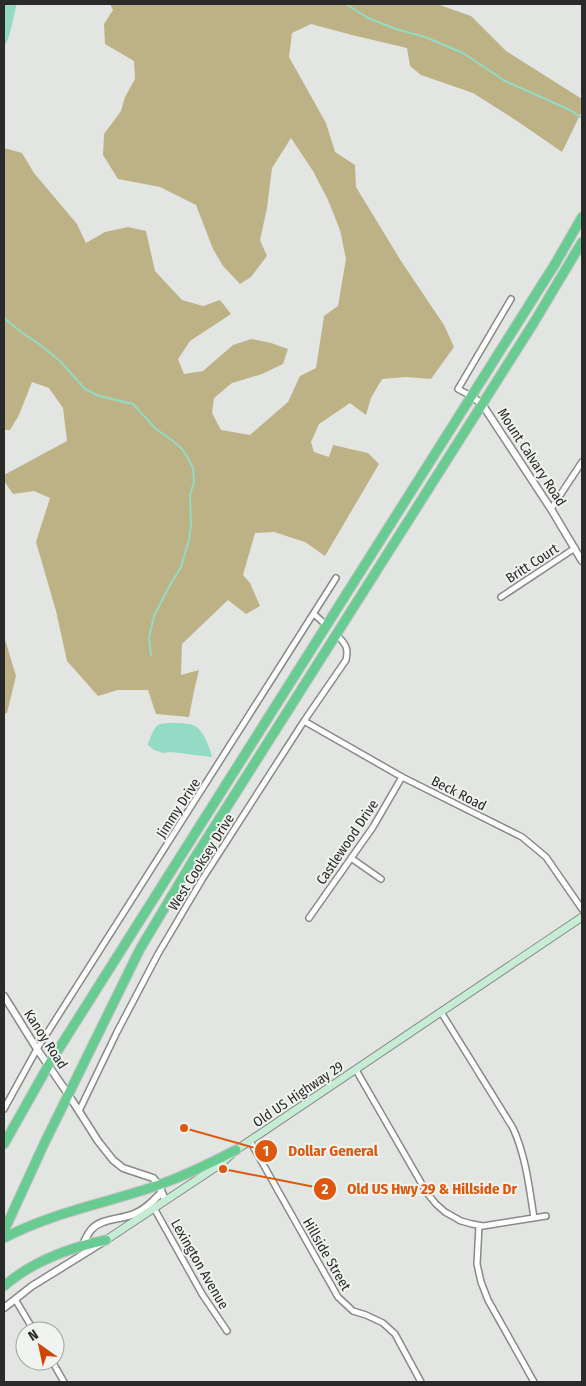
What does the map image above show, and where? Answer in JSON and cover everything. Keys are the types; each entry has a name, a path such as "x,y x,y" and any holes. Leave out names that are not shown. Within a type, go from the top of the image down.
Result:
{"highway":[{"path":"4,1144 48,1066 472,396 555,264 582,217"},
{"path":"5,1228 68,1094 140,949 192,862 337,635 582,242"},
{"path":"4,1238 54,1216 160,1189 236,1150"},
{"path":"4,1286 15,1276 38,1262 83,1245 106,1240"}],"main road":[{"name":"Old US Highway 29","path":"106,1240 582,917"}],"street":[{"path":"472,396 458,389 511,299"},
{"name":"Mount Calvary Road","path":"472,396 482,404 551,508 582,561"},
{"path":"551,508 582,462"},
{"name":"Britt Court","path":"501,597 575,548"},
{"name":"Jimmy Drive","path":"4,1110 37,1049 336,578"},
{"path":"314,614 326,625"},
{"name":"West Cooksey Drive","path":"79,1111 117,1032 158,954 203,878 304,721 346,660 348,652 344,643 337,635"},
{"name":"Beck Road","path":"304,721 402,777 522,837 546,857 582,909"},
{"name":"Castlewood Drive","path":"309,918 373,827 402,777"},
{"path":"351,858 381,879"},
{"name":"Kanoy Road","path":"4,996 48,1066 98,1141 113,1160 123,1168 153,1178 160,1189"},
{"path":"441,1012 513,1128 527,1169 534,1218"},
{"path":"356,1070 427,1193 445,1212 461,1221 479,1226 546,1216"},
{"name":"Hillside Street","path":"250,1141 338,1297 353,1311 383,1323 395,1334 421,1382"},
{"path":"160,1189 165,1200"},
{"path":"75,1259 89,1232 97,1225 141,1211 149,1206 160,1189"},
{"name":"Lexington Avenue","path":"154,1208 202,1294 227,1331"},
{"path":"479,1226 477,1264 481,1282 488,1300 534,1382"},
{"name":"Old US Highway 29","path":"4,1308 32,1286 106,1240"},
{"path":"15,1299 28,1321"},
{"path":"58,1371 64,1382"}],"shaded area":[{"path":"4,4 17,4 10,33 4,46"},
{"path":"110,4 437,4 471,16 506,51 582,99 582,111 562,152 473,93 421,75 410,66 407,48 311,24 292,33 289,57 326,123 335,152 355,165 356,187 401,261 444,325 454,347 431,379 406,377 382,379 371,398 366,415 350,403 319,424 311,442 314,452 329,457 333,445 368,453 379,464 325,556 305,542 274,532 255,533 243,575 250,583 260,606 246,614 228,600 182,644 181,675 199,670 189,717 156,714 148,690 118,690 98,696 67,661 56,611 36,542 50,498 34,491 13,494 4,481 4,475 67,441 63,408 49,388 32,382 19,415 10,430 4,430 4,148 22,153 34,173 77,224 86,243 105,232 128,227 146,231 155,271 182,300 203,306 220,300 231,314 190,341 178,359 184,374 203,371 233,345 251,339 288,349 283,364 262,374 232,383 214,398 212,413 221,430 250,435 288,402 300,376 316,368 324,316 338,306 346,259 340,230 328,200 313,171 291,138 272,168 267,208 260,240 267,256 251,277 240,284 223,266 213,249 196,205 160,187 118,179 103,155 104,134 121,111 125,97 135,79 134,61 105,44 104,24 113,10"},
{"path":"4,636 16,676 7,713 4,714"},
{"path":"164,723 183,723 198,728 206,740 211,757 171,752 163,753 154,750 148,745 156,726"}],"waterway":[{"path":"346,4 368,18 396,29 425,37 463,53 505,81 570,110 582,118"},
{"path":"4,318 60,361 85,389 99,396 133,404 156,429 182,449 193,468 194,482 190,495 191,524 189,540 181,567 154,616 149,638 151,655"}],"place":[{"name":"Dollar General","path":"184,1128"},
{"name":"Old US Hwy 29 & Hillside Dr","path":"223,1169"}]}
